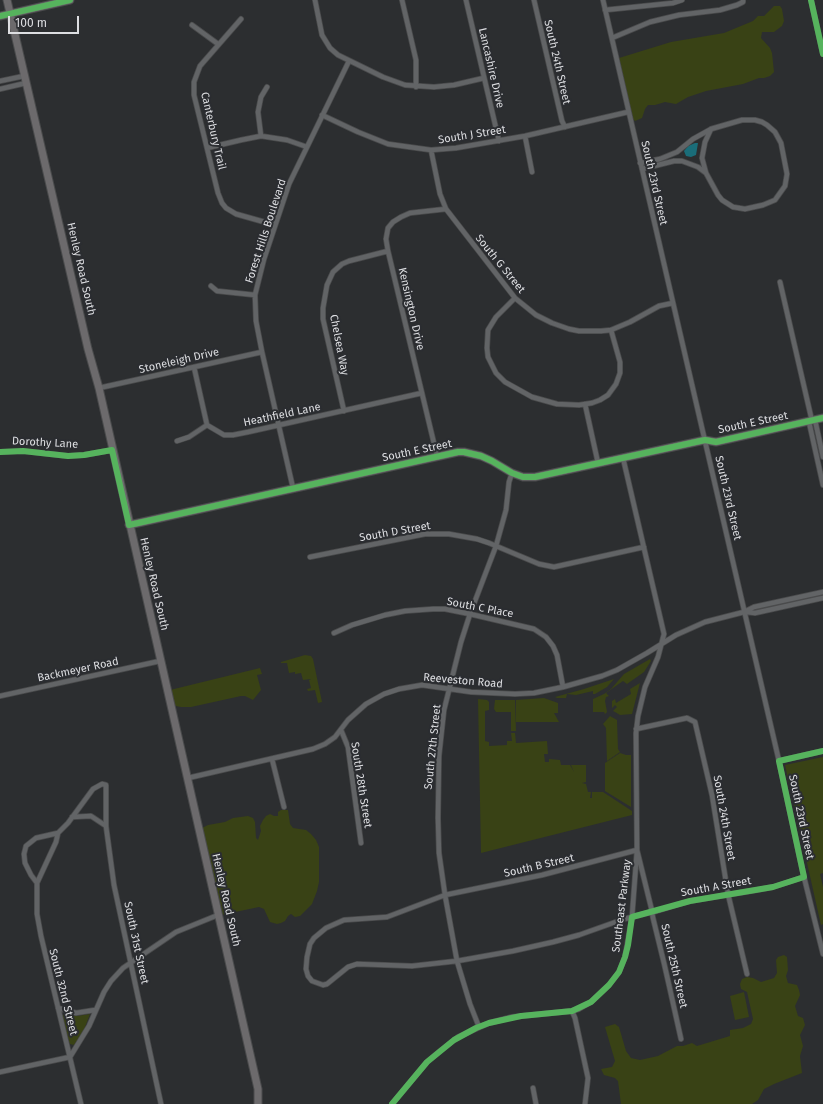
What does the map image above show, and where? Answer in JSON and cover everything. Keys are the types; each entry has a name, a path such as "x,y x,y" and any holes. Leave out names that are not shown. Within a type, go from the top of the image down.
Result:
{"street":[{"name":"Henley Road South","path":"7,0 88,349 99,388 160,661 188,778 218,916 258,1087 258,1104"},
{"path":"0,16 70,0"},
{"path":"315,0 322,35 334,52 349,61 388,79 416,87 444,86 484,78"},
{"path":"402,0 416,60 416,87"},
{"name":"Lancashire Drive","path":"466,0 498,141"},
{"name":"South 24th Street","path":"534,0 562,121 565,126"},
{"name":"South 23rd Street","path":"603,0 779,761 804,877 820,930 823,954"},
{"path":"605,10 673,3 682,0"},
{"path":"612,38 650,22 680,14 720,10 737,5 743,2 743,0"},
{"path":"810,0 823,54"},
{"name":"Canterbury Trail","path":"241,19 200,66 194,82 194,95 218,193 226,208 236,214 275,225"},
{"path":"192,25 218,44"},
{"name":"Forest Hills Boulevard","path":"293,488 262,352 256,320 255,295 264,259 289,184 349,61"},
{"path":"0,81 25,79"},
{"path":"0,89 25,79"},
{"path":"261,136 258,112 261,97 267,87"},
{"name":"South J Street","path":"322,115 388,144 431,150 456,148 525,136 628,112"},
{"path":"640,163 660,159 677,152 693,138 711,128 755,120 767,125 776,134 781,143 786,167 786,180 782,191 778,196 770,203 752,208 740,208 730,205 722,200 706,173 702,158 702,151 711,128"},
{"path":"207,148 261,136 283,139 307,147"},
{"path":"525,136 532,172"},
{"name":"South G Street","path":"431,150 440,194 446,209 515,298 536,315 561,327 579,331 611,330 630,322 659,306 673,303"},
{"path":"642,169 670,162 682,161 698,167 706,173"},
{"name":"Kensington Drive","path":"437,456 386,239 388,228 397,219 410,214 446,209"},
{"name":"Chelsea Way","path":"344,411 323,319 323,308 327,285 333,272 342,264 388,251"},
{"path":"780,282 812,421 823,485"},
{"path":"211,286 216,291 255,295"},
{"path":"515,298 496,317 488,333 488,357 496,373 509,385 532,397 561,404 585,404 600,400 608,395 614,389 619,377 620,362 611,330"},
{"name":"Stoneleigh Drive","path":"99,388 262,352"},
{"path":"177,441 189,437 207,425 194,367"},
{"name":"Heathfield Lane","path":"207,425 224,435 233,435 422,393"},
{"path":"585,404 598,463"},
{"name":"South E Street","path":"129,525 458,452 474,454 492,461 512,473 523,477 535,478 705,440 716,442 823,418"},
{"path":"812,421 823,457"},
{"name":"Dorothy Lane","path":"0,452 30,452 68,456 112,450"},
{"path":"623,458 664,634 662,643"},
{"name":"South 27th Street","path":"479,1027 470,1004 457,960 444,895 439,853 437,796 439,756 444,710 460,642 496,546 506,510 509,482 512,473"},
{"name":"South D Street","path":"310,557 425,534 466,536 496,546 539,564 554,566 563,566 644,547"},
{"name":"Reeveston Road","path":"188,778 313,749 325,744 335,737 348,720 366,704 384,694 400,689 422,685 471,692 515,694 534,693 564,687 617,670 676,635 705,622 744,612 754,607 823,592"},
{"name":"Reeveston Road","path":"744,612 755,613 823,598"},
{"name":"South C Place","path":"334,633 366,620 405,611 445,610 470,614 534,629 546,637 556,651 564,687"},
{"name":"Southeast Parkway","path":"392,1104 427,1062 458,1037 489,1023 521,1016 572,1012 595,998 609,985 619,972 628,945 638,850 636,728 645,687 658,657 662,643"},
{"name":"Backmeyer Road","path":"0,696 160,661"},
{"name":"South 24th Street","path":"636,728 687,718 695,722 712,798 728,894 747,974"},
{"name":"South 28th Street","path":"341,730 348,747 361,843"},
{"path":"779,761 823,751"},
{"path":"272,759 284,807"},
{"name":"South 32nd Street","path":"81,1104 38,923 37,883 56,842 58,833 93,789 102,784 106,785"},
{"name":"South 31st Street","path":"106,785 106,826 114,886 161,1104"},
{"path":"72,817 91,816 106,826"},
{"name":"South 32nd Street","path":"37,883 31,875 26,863 24,854 26,846 36,838 58,833"},
{"name":"South B Street","path":"457,960 404,966 363,963 357,964 348,967 327,984 312,981 306,973 307,957 310,944 314,938 329,926 344,920 387,917 444,895 542,875 638,850"},
{"name":"South 25th Street","path":"638,850 681,1039"},
{"name":"South A Street","path":"457,960 553,942 632,917 690,902 773,887 804,877"},
{"path":"0,1072 70,1057 89,1026 104,992 111,981 123,968 176,932 218,916"},
{"path":"58,1008 76,1013 96,1010"},
{"path":"572,1012 575,1018 588,1078 585,1104"},
{"path":"533,1088 536,1104"}],"green space":[{"path":"774,6 780,6 782,9 784,21 782,26 774,32 762,32 761,38 770,48 772,53 774,72 770,76 759,78 743,84 706,91 688,97 676,104 665,102 655,105 648,105 642,118 635,121 633,119 619,58 671,42 724,33 753,21 758,16 764,16"},
{"path":"305,655 311,656 313,659 322,702 318,703 315,690 308,691 307,689 311,688 309,680 311,679 303,680 301,673 289,673 287,663 281,663"},
{"path":"650,659 651,661 644,672 627,684 623,681 606,693 609,696 606,697 605,701 607,712 605,714 604,712 593,712 593,699 611,689 624,674"},
{"path":"260,668 262,674 257,675 261,690 253,700 245,696 241,696 191,707 181,707 174,704 170,690"},
{"path":"614,679 607,687 595,694 593,694 593,691 576,695 567,694 566,698 555,697 584,689"},
{"path":"640,683 632,714 620,715 613,711 617,707 615,705 612,708 612,701 615,699 616,703 631,694 630,689"},
{"path":"544,698 558,703 558,713 554,713 559,722 516,722 516,700"},
{"path":"478,699 487,700 489,702 489,710 485,711 485,741 489,742 489,746 507,745 507,741 512,741 511,733 515,733 516,743 547,741 548,754 544,754 545,762 549,762 549,759 560,760 561,765 570,765 574,772 571,765 586,765 586,782 582,783 586,784 588,792 591,792 590,798 592,798 592,792 603,792 632,811 632,815 481,853"},
{"path":"495,700 515,700 516,731 511,731 511,712 496,712 494,709"},
{"path":"610,716 617,720 618,749 620,752 607,761 606,728 603,724"},
{"path":"620,753 631,755 631,807 605,791 605,763"},
{"path":"823,757 823,873 820,874 823,887 823,924 821,925 785,765"},
{"path":"281,810 288,810 290,824 293,828 306,830 316,840 319,847 319,882 312,904 300,916 295,917 291,914 285,921 277,924 270,922 264,909 259,907 221,915 202,828 208,825 225,822 233,818 248,816 253,818 255,822 256,838 258,840 261,831 260,826 266,816 270,814 278,816 278,812"},
{"path":"784,955 787,957 788,970 786,976 788,983 797,985 799,990 800,995 795,1006 798,1016 803,1018 805,1025 800,1035 803,1046 800,1056 802,1073 764,1089 758,1100 752,1104 621,1104 618,1081 615,1078 604,1075 601,1069 612,1067 615,1061 605,1027 615,1024 619,1027 626,1051 631,1058 640,1060 658,1056 677,1046 692,1043 697,1046 730,1036 730,1030 743,1028 751,1024 753,1019 747,992 741,989 740,984 742,979 747,977 761,982 774,978 777,973 776,960 778,957"},
{"path":"744,992 749,1017 735,1020 730,996"},
{"path":"66,1013 77,1016 90,1014 82,1035 74,1045 70,1044 69,1042 62,1016"}],"water":[{"path":"698,143 696,155 691,157 686,156 684,151 688,146"}],"cycle path":[{"path":"0,16 70,0"},
{"path":"811,0 823,54"},
{"path":"0,452 23,451 68,456 112,450 129,525 458,452 481,456 512,473 523,477 535,477 705,440 716,442 823,418"},
{"path":"392,1104 427,1062 454,1040 476,1028 489,1023 521,1016 572,1011 591,1002 609,985 619,972 628,945 632,917 690,901 773,887 804,877 779,761 823,751"}]}
